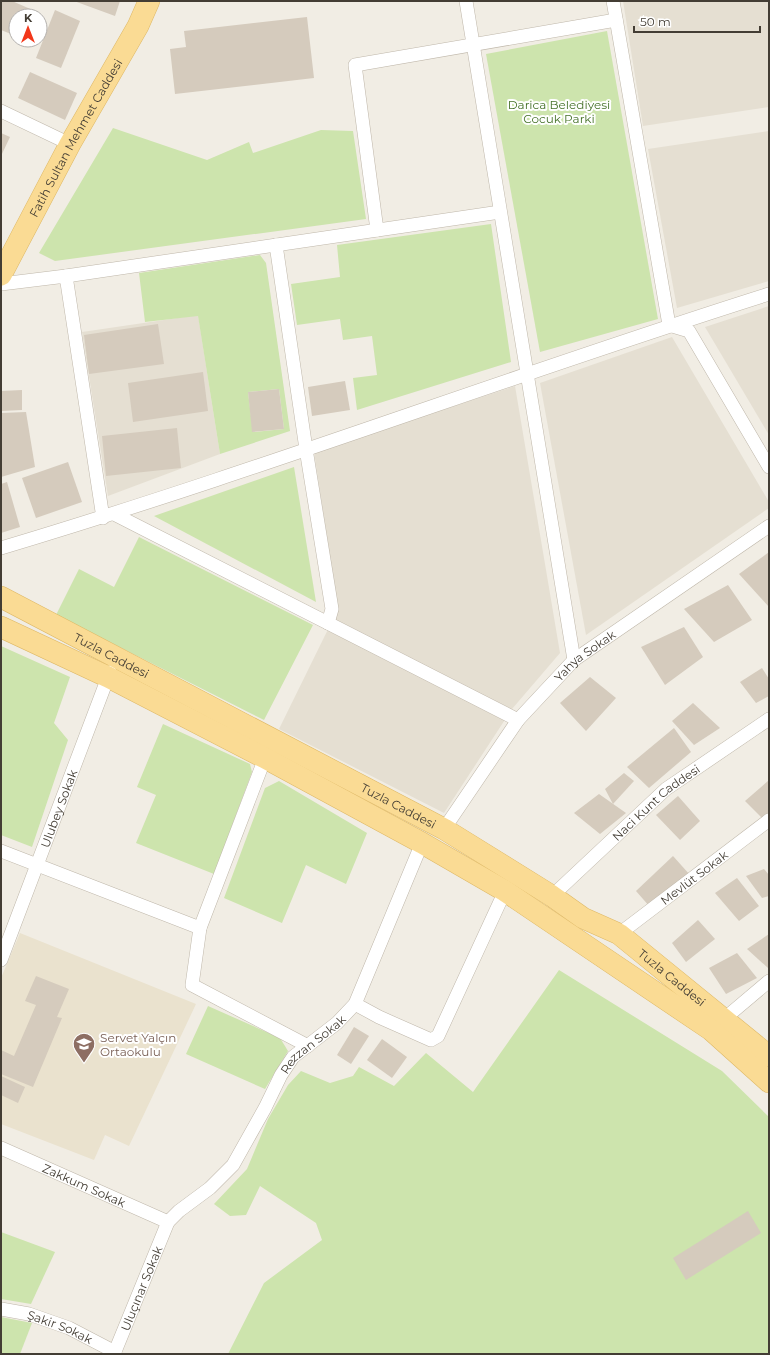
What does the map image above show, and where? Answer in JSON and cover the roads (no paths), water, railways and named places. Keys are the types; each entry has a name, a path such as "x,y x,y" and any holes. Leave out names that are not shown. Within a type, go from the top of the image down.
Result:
{"main road":[{"name":"Fatih Sultan Mehmet Caddesi","path":"1,275 70,144 138,26 149,1"},
{"name":"Tuzla Caddesi","path":"1,596 444,828 552,896 583,918 619,934 769,1056"},
{"name":"Tuzla Caddesi","path":"1,627 108,677 265,758 422,843 504,891 711,1030 769,1082"}],"street":[{"path":"466,1 574,660"},
{"path":"613,1 669,326"},
{"path":"377,230 355,65 616,20"},
{"path":"1,111 70,144"},
{"path":"1,284 66,276 500,212"},
{"path":"276,245 306,449 332,609 328,623"},
{"path":"66,276 109,516"},
{"path":"1,548 109,516 669,326 769,294"},
{"path":"669,326 689,331 769,467"},
{"path":"109,516 328,623 518,720"},
{"name":"Yahya Sokak","path":"444,828 518,720 574,660 769,526"},
{"name":"Ulubey Sokak","path":"1,960 108,677 114,656"},
{"name":"Naci Kunt Caddesi","path":"552,896 666,789 769,719"},
{"path":"265,758 200,928 192,985 308,1046"},
{"name":"Mevlüt Sokak","path":"619,934 769,820"},
{"name":"Rezzan Sokak","path":"168,1222 178,1211 210,1188 233,1164 265,1108 281,1075 293,1057 337,1023 355,1004 422,843"},
{"path":"1,851 200,928"},
{"path":"355,1004 430,1040 438,1036 504,891"},
{"path":"724,1019 769,981"},
{"name":"Zakkum Sokak","path":"1,1148 168,1222"},
{"name":"Uluçınar Sokak","path":"115,1353 168,1222"},
{"name":"Şakir Sokak","path":"1,1309 29,1314 70,1328 115,1353"}],"place":[{"name":"Servet Yalçın Ortaokulu","path":"84,1064"}],"park label":[{"name":"Darica Belediyesi Cocuk Parki","path":"559,111"}]}
